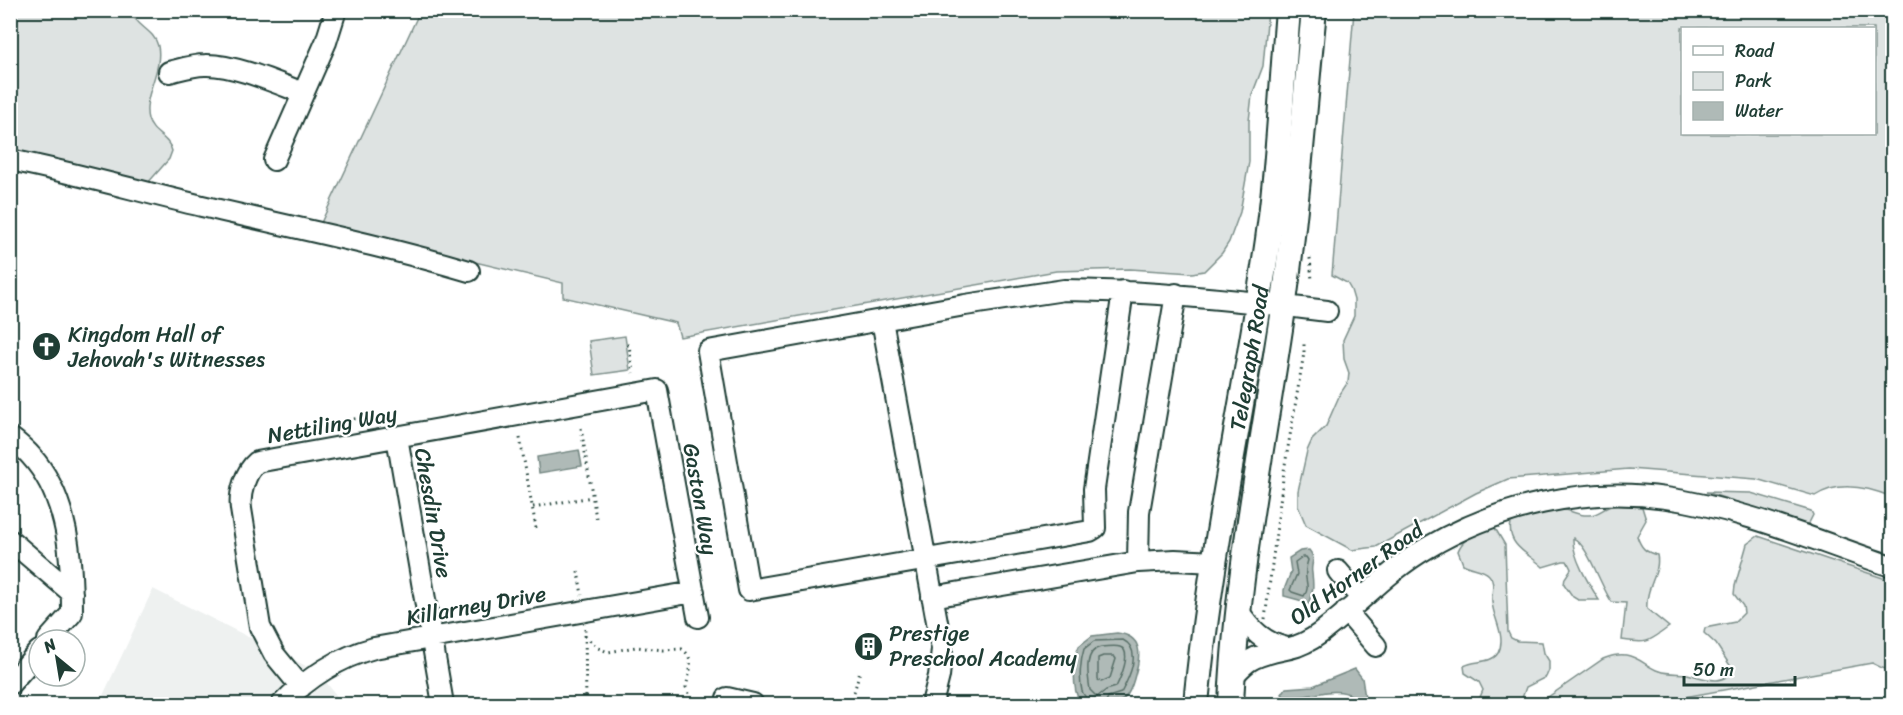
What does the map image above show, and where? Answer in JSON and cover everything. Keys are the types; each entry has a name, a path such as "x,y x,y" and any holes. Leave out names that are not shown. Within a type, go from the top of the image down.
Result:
{"main road":[{"name":"Telegraph Road","path":"1196,705 1215,562 1259,303 1275,182 1287,10"},
{"name":"Telegraph Road","path":"1231,705 1238,611 1283,305 1302,152 1314,10"},
{"path":"1215,562 1244,565"}],"street":[{"path":"273,160 326,42 336,10"},
{"path":"169,72 199,65 215,65 303,93"},
{"path":"10,160 65,171 421,257 469,271"},
{"path":"1123,291 1094,489 1095,528 1090,531 749,590 708,351 1064,290 1123,291 1176,294 1327,310"},
{"path":"1138,562 1139,512 1176,294"},
{"path":"882,320 942,649 932,705"},
{"name":"Nettiling Way","path":"301,687 274,654 260,627 241,509 243,489 252,466 261,461 657,390"},
{"name":"Gaston Way","path":"657,390 698,617"},
{"name":"Chesdin Drive","path":"397,436 442,705"},
{"path":"10,437 31,455 42,470 58,502 67,534 72,570 72,613 59,628"},
{"name":"Old Horner Road","path":"1233,676 1250,660 1309,641 1329,627 1353,604 1413,556 1462,530 1521,508 1572,497 1617,494 1666,498 1741,515 1888,565"},
{"path":"10,540 72,593"},
{"path":"932,597 1138,562 1174,560 1215,562"},
{"path":"1338,571 1376,646"},
{"name":"Killarney Drive","path":"282,705 301,687 328,668 357,653 374,648 431,636 694,592"},
{"name":"Old Horner Road","path":"1238,611 1261,638 1274,645 1287,648"},
{"path":"10,684 27,665"},
{"path":"727,698 753,705"}],"path":[{"path":"1265,619 1284,471 1304,342"},
{"path":"627,345 629,345 633,374"},
{"path":"348,420 365,417 368,433"},
{"path":"581,428 596,518"},
{"path":"520,438 536,528"},
{"path":"532,507 592,497"},
{"path":"578,571 582,595"},
{"path":"585,629 586,703"},
{"path":"585,636 596,646 608,652 636,648 682,649 688,654 691,664 691,673 686,687 692,703"},
{"path":"854,692 860,671"}],"shaded area":[{"path":"153,589 306,666 266,704 99,704"},
{"path":"326,682 343,704 300,704 317,690"}],"green space":[{"path":"10,11 130,11 153,36 159,55 148,101 148,119 153,128 168,142 172,151 169,159 147,184 11,150"},
{"path":"420,11 1268,11 1263,66 1252,95 1249,121 1249,162 1240,212 1229,242 1222,253 1204,271 1192,273 1130,269 1056,271 680,337 676,323 563,297 563,283 320,225"},
{"path":"1354,11 1860,11 1892,17 1892,497 1873,490 1853,487 1834,488 1815,496 1756,479 1629,469 1508,479 1476,493 1376,547 1352,550 1306,525 1298,506 1298,491 1307,451 1312,440 1326,426 1348,382 1349,373 1344,359 1343,340 1354,316 1354,300 1347,283 1332,275"},
{"path":"625,336 630,370 594,375 589,341"},
{"path":"1706,492 1751,493 1811,511 1813,515 1809,523 1805,525"},
{"path":"1615,505 1642,507 1646,520 1637,536 1644,549 1657,555 1657,568 1648,594 1647,609 1669,627 1648,641 1622,640 1626,603 1612,602 1579,542 1573,538 1578,562 1599,600 1578,600 1573,597 1564,584 1571,569 1567,561 1543,567 1516,544 1510,531 1511,523 1537,512 1559,509 1589,515"},
{"path":"1495,528 1505,545 1508,632 1511,638 1517,641 1542,642 1544,653 1549,661 1546,677 1526,687 1520,704 1479,704 1483,690 1479,682 1465,673 1464,666 1491,659 1498,653 1500,647 1500,634 1492,602 1491,578 1484,571 1463,564 1458,551 1467,539"},
{"path":"1758,536 1892,581 1892,668 1884,669 1872,663 1646,704 1538,704 1603,659 1617,655 1631,656 1662,672 1687,674 1713,680 1724,678 1729,674 1731,667 1716,644 1704,633 1705,628 1735,622 1744,613 1743,606 1734,594 1735,586 1747,544"}],"water":[{"path":"579,450 582,466 539,473 537,457"},
{"path":"1309,550 1313,559 1313,587 1307,607 1299,600 1284,596 1284,590 1291,572 1289,558 1300,551"},
{"path":"1117,633 1132,638 1138,648 1137,668 1129,692 1119,701 1101,703 1080,701 1077,696 1074,674 1079,646 1092,636"},
{"path":"1355,669 1362,678 1366,704 1353,704 1352,696 1341,692 1299,696 1282,694 1286,688 1313,686"}],"place":[{"name":"Kingdom Hall of Jehovah's Witnesses","path":"47,347"},
{"name":"Prestige Preschool Academy","path":"868,646"}]}
